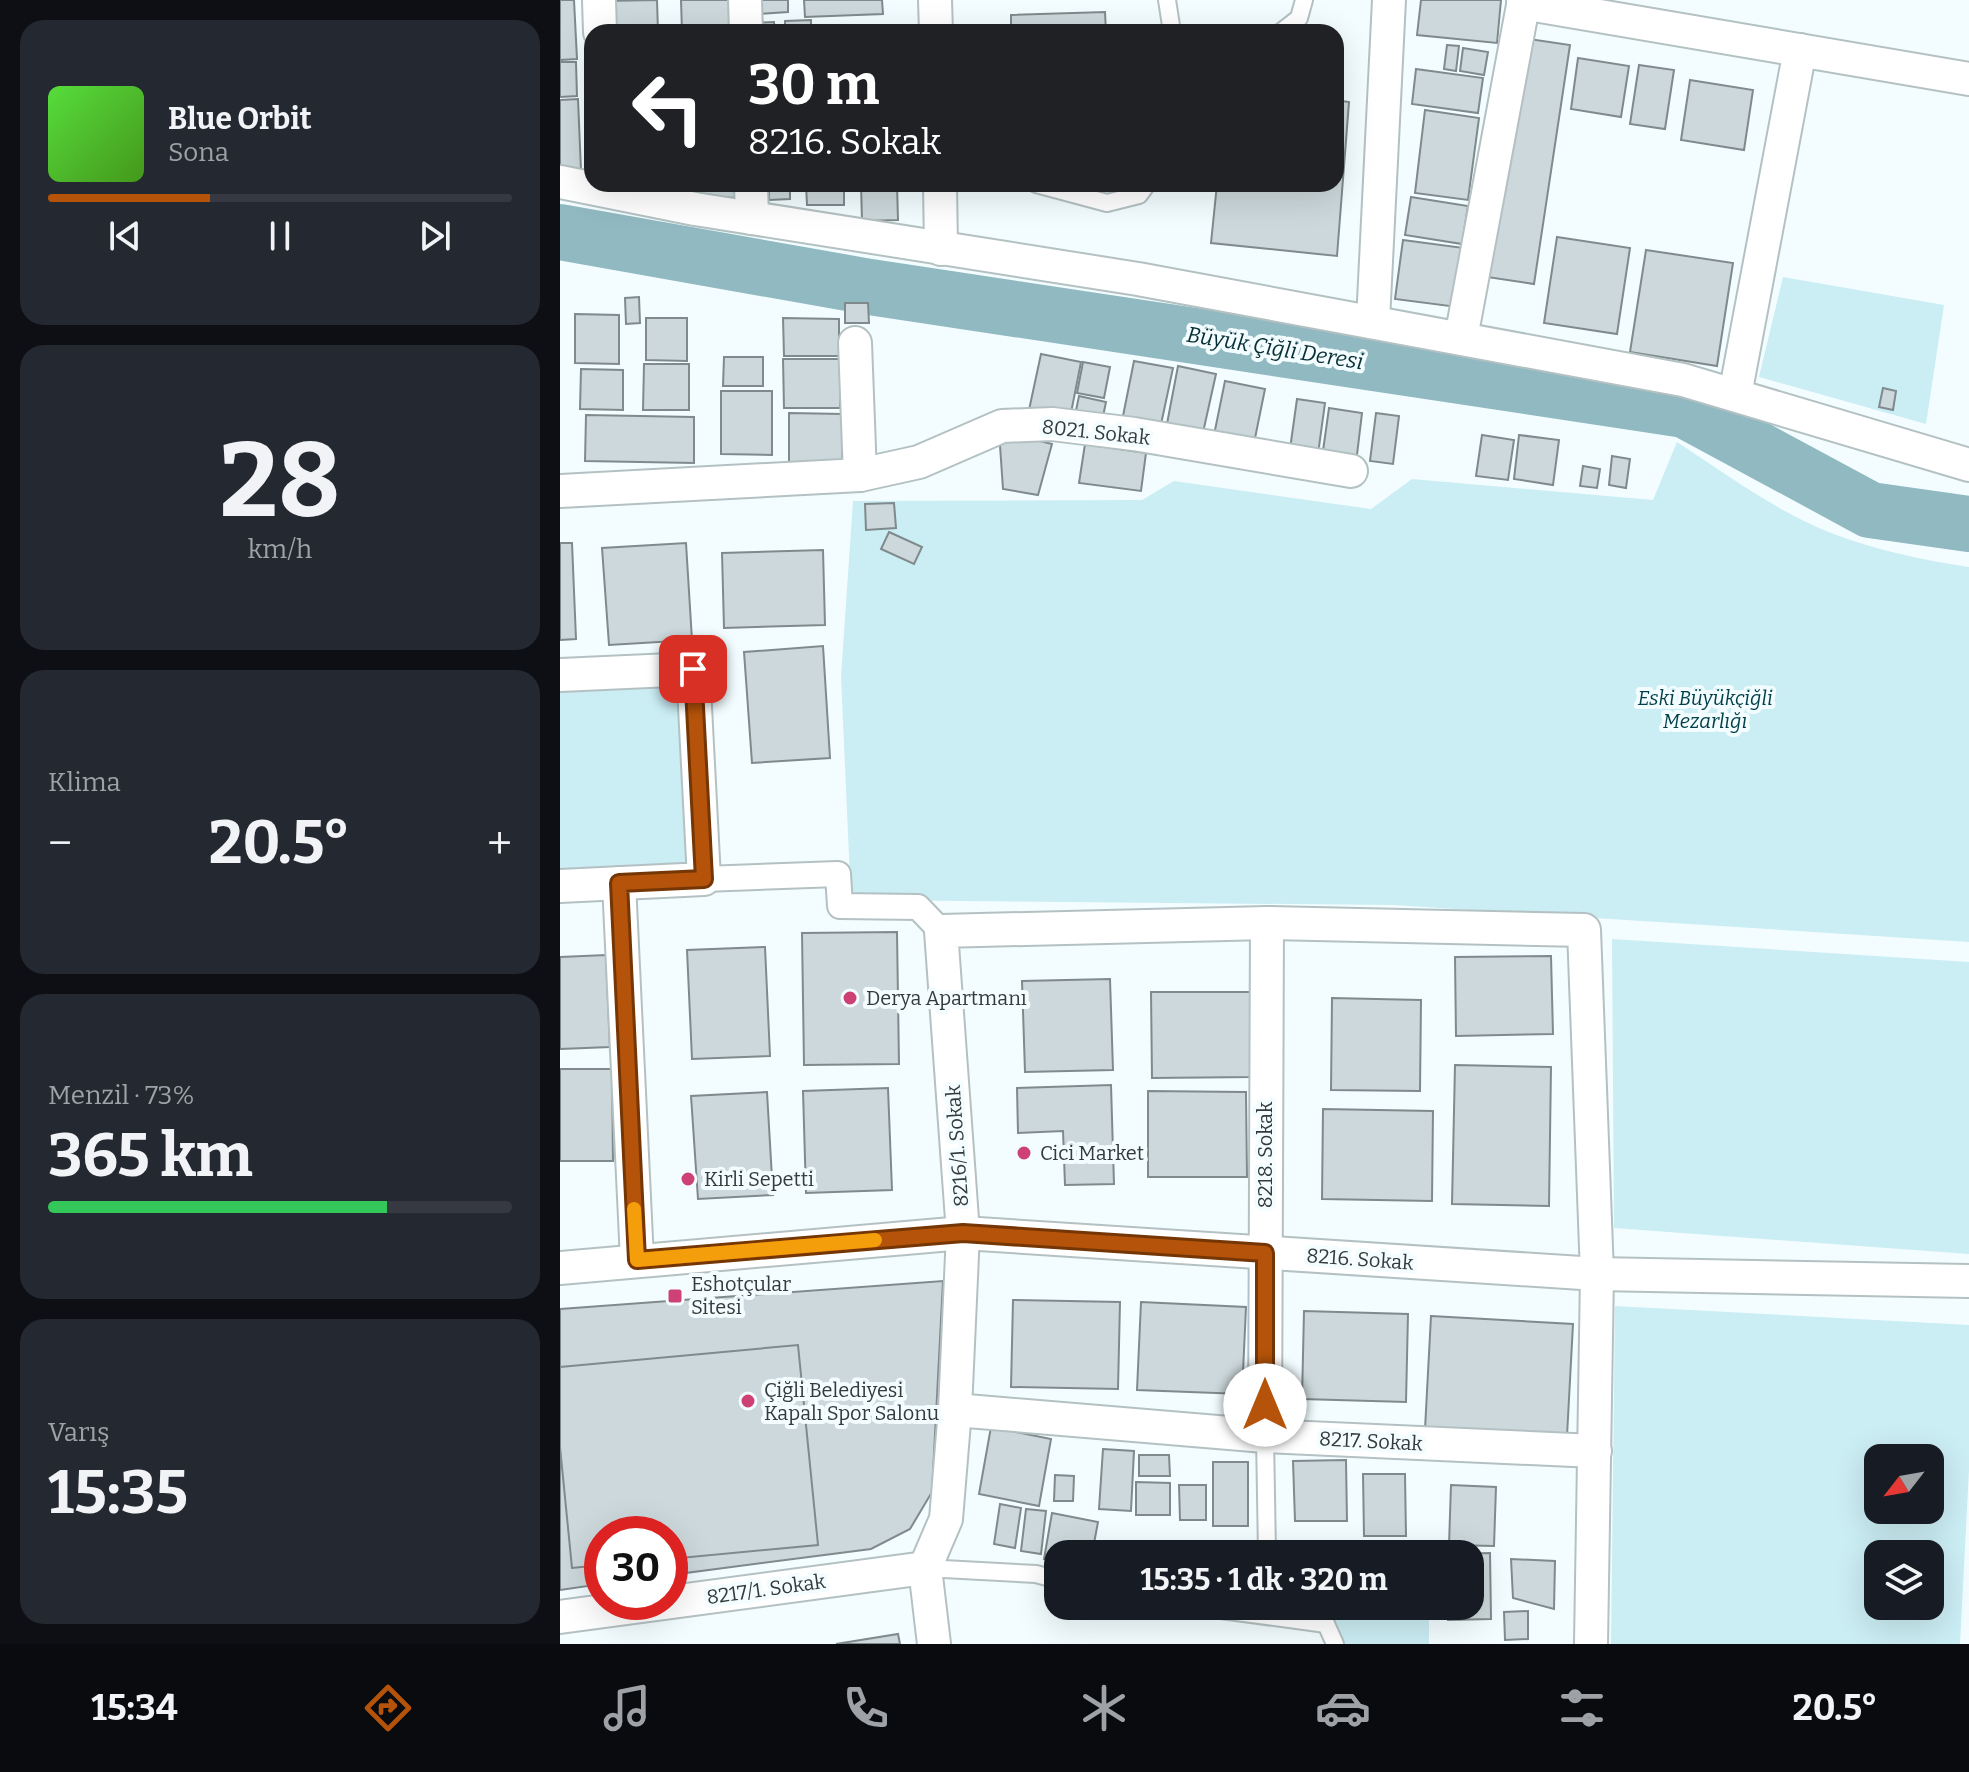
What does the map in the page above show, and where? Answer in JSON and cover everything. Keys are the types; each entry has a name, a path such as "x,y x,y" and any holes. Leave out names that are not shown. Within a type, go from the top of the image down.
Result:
{"street":[{"path":"599,0 600,24"},
{"path":"745,0 746,24"},
{"path":"935,0 936,24"},
{"path":"1373,321 1389,0"},
{"path":"1461,338 1524,2 1969,79"},
{"path":"1735,395 1800,50"},
{"path":"560,182 584,185"},
{"path":"629,192 752,218 1138,279 1683,380 1969,465"},
{"path":"751,192 752,218"},
{"path":"940,192 941,249"},
{"path":"855,343 860,475"},
{"name":"8021. Sokak","path":"560,491 860,475 919,462 1002,426 1052,424 1134,434 1351,471"},
{"path":"560,675 693,669 704,879"},
{"path":"560,886 838,874 840,906 918,907 941,931 1267,923 1584,930 1597,1274 1591,1644"},
{"path":"619,883 637,1260"},
{"name":"8218. Sokak","path":"1265,1436 1267,923"},
{"name":"8216/1. Sokak","path":"934,1644 925,1568 946,1519 955,1410 963,1233 941,931"},
{"name":"8216. Sokak","path":"560,1268 963,1233 1597,1274 1969,1281"},
{"name":"8217. Sokak","path":"955,1410 1265,1436 1595,1451"},
{"name":"8217/1. Sokak","path":"560,1617 925,1568"}],"lane":[{"path":"1167,0 1171,24"},
{"path":"1291,24 1299,18 1304,0"},
{"path":"1066,192 1107,203 1141,192"},
{"path":"1265,1436 1267,1540"},
{"path":"925,1568 1044,1576"},
{"path":"1296,1620 1326,1624"},
{"path":"1323,1620 1335,1644"}],"green space":[{"path":"1783,277 1944,305 1926,424 1759,377"},
{"name":"Eski Büyükçiğli Mezarlığı","path":"1677,442 1771,503 1831,533 1899,554 1969,567 1969,942 1393,905 851,900 841,677 853,501 1142,500 1174,481 1371,509 1412,479 1653,500"},
{"path":"681,682 688,868 560,874 560,688"},
{"path":"1612,939 1969,962 1969,1254 1614,1228"},
{"path":"1615,1306 1969,1325 1969,1470 1960,1644 1611,1644"},
{"path":"1328,1620 1429,1620 1429,1644 1344,1644"}],"building":[{"path":"560,0 574,0 577,59 560,60"},
{"path":"657,0 658,24 607,24 606,1"},
{"path":"681,0 730,0 732,24 682,24"},
{"path":"756,0 788,0 788,12 757,14"},
{"path":"804,0 882,0 883,14 805,17"},
{"path":"1421,0 1501,0 1497,43 1417,35"},
{"path":"1105,12 1106,24 1011,24 1011,15"},
{"path":"811,20 811,24 785,24 785,21"},
{"path":"1522,38 1570,45 1534,284 1487,277"},
{"path":"1447,45 1459,46 1456,71 1444,69"},
{"path":"1463,48 1488,52 1484,75 1460,71"},
{"path":"1578,58 1629,66 1621,117 1571,109"},
{"path":"560,62 576,62 577,96 560,97"},
{"path":"1639,65 1674,70 1665,129 1630,124"},
{"path":"1416,69 1483,78 1478,113 1412,104"},
{"path":"1690,80 1753,90 1744,150 1681,140"},
{"path":"578,99 581,170 560,166 560,100"},
{"path":"1344,101 1349,102 1344,166"},
{"path":"1425,110 1479,118 1468,200 1415,193"},
{"path":"683,192 738,192 738,198 683,195"},
{"path":"769,192 790,192 790,199 769,200"},
{"path":"806,192 844,192 844,205 807,205"},
{"path":"861,192 897,192 898,220 862,221"},
{"path":"1216,192 1342,192 1337,256 1211,243"},
{"path":"1411,197 1468,206 1462,244 1405,235"},
{"path":"1557,237 1630,248 1617,334 1544,323"},
{"path":"1403,240 1464,248 1457,307 1395,299"},
{"path":"1646,250 1733,263 1717,366 1630,352"},
{"path":"639,297 640,323 626,324 625,298"},
{"path":"845,303 868,303 869,323 845,323"},
{"path":"575,314 619,315 619,364 575,363"},
{"path":"646,318 687,318 687,361 646,360"},
{"path":"783,318 839,319 839,356 784,356"},
{"path":"1041,354 1081,362 1070,418 1029,410"},
{"path":"724,357 763,357 763,386 723,386"},
{"path":"783,359 840,359 840,408 784,408"},
{"path":"1134,361 1173,368 1160,429 1122,421"},
{"path":"1083,362 1110,367 1104,398 1077,393"},
{"path":"644,364 689,364 689,410 643,410"},
{"path":"1178,366 1216,374 1202,437 1166,429"},
{"path":"581,369 623,370 623,410 580,409"},
{"path":"1225,381 1265,389 1253,448 1213,440"},
{"path":"1883,388 1896,391 1893,410 1879,407"},
{"path":"721,391 772,391 772,455 721,454"},
{"path":"1079,396 1106,402 1101,426 1074,420"},
{"path":"1297,399 1325,403 1318,454 1290,449"},
{"path":"1329,408 1362,413 1356,463 1322,458"},
{"path":"789,413 843,414 842,463 789,463"},
{"path":"1376,413 1399,416 1393,464 1370,461"},
{"path":"586,415 694,417 694,463 585,461"},
{"path":"999,431 1052,444 1038,495 1003,489"},
{"path":"1482,435 1514,440 1508,480 1476,476"},
{"path":"1519,435 1559,440 1553,485 1514,479"},
{"path":"1085,444 1146,453 1141,491 1079,483"},
{"path":"1612,456 1630,459 1626,488 1609,485"},
{"path":"1583,466 1600,469 1597,488 1580,486"},
{"path":"894,503 896,528 866,530 865,504"},
{"path":"889,532 922,547 914,564 881,549"},
{"path":"560,543 572,543 576,639 560,640"},
{"path":"686,543 692,640 609,645 602,548"},
{"path":"823,550 825,625 724,628 722,553"},
{"path":"823,646 830,758 752,763 744,652"},
{"name":"Derya Apartmanı","path":"897,932 899,1064 804,1065 802,933"},
{"path":"765,947 770,1056 692,1059 687,950"},
{"path":"606,955 610,1047 560,1049 560,957"},
{"path":"1551,956 1553,1034 1456,1036 1455,957"},
{"path":"1110,979 1113,1070 1025,1072 1022,981"},
{"path":"1151,992 1252,992 1253,1077 1152,1078"},
{"path":"1332,998 1421,1000 1420,1091 1331,1090"},
{"path":"1455,1065 1551,1067 1549,1206 1452,1204"},
{"path":"560,1069 612,1069 613,1161 560,1161"},
{"path":"1111,1085 1114,1184 1065,1185 1063,1131 1018,1133 1017,1088"},
{"path":"888,1088 892,1190 806,1193 803,1091"},
{"path":"1148,1091 1246,1092 1247,1177 1148,1177"},
{"path":"767,1092 773,1195 698,1199 691,1096"},
{"path":"1323,1109 1433,1111 1432,1201 1322,1199"},
{"name":"Çiğli Belediyesi Kapalı Spor Salonu","path":"943,1281 932,1492 910,1529 871,1549 688,1573 688,1516 584,1516 584,1587 560,1590 560,1309"},
{"path":"1013,1300 1120,1302 1118,1389 1011,1387"},
{"path":"1141,1302 1246,1307 1242,1394 1137,1390"},
{"path":"1304,1311 1408,1314 1406,1402 1302,1399"},
{"path":"1431,1316 1573,1324 1567,1436 1425,1429"},
{"path":"798,1345 818,1545 688,1557 688,1516 584,1516 584,1567 572,1568 560,1447 560,1367"},
{"path":"991,1427 1051,1439 1039,1506 979,1494"},
{"path":"1103,1449 1134,1451 1131,1511 1099,1509"},
{"path":"1139,1455 1169,1455 1170,1476 1139,1476"},
{"path":"1346,1460 1347,1521 1295,1521 1293,1461"},
{"path":"1213,1462 1248,1462 1248,1526 1213,1526"},
{"path":"1363,1474 1405,1474 1406,1536 1364,1536"},
{"path":"1055,1475 1074,1476 1073,1501 1054,1501"},
{"path":"1136,1482 1170,1483 1170,1515 1136,1515"},
{"path":"1179,1485 1206,1485 1206,1520 1180,1520"},
{"path":"1451,1485 1496,1487 1494,1546 1484,1546 1484,1540 1449,1540"},
{"path":"1000,1504 1021,1508 1015,1548 994,1544"},
{"path":"1026,1509 1046,1511 1041,1554 1021,1551"},
{"path":"1052,1513 1098,1522 1095,1540 1047,1540"},
{"path":"1484,1553 1490,1553 1491,1619 1484,1619"},
{"path":"1511,1559 1555,1561 1554,1609 1513,1598"},
{"path":"1528,1611 1528,1639 1505,1640 1504,1612"},
{"path":"898,1634 900,1644 836,1644"}],"waterway":[{"name":"Büyük Çiğli Deresi","path":"560,232 870,287 1685,410 1870,510 1969,524"}],"slow traffic":[{"path":"634,1209 637,1260 875,1240"}],"place":[{"name":"Derya Apartmanı","path":"850,998"},
{"name":"Cici Market","path":"1024,1153"},
{"name":"Kirli Sepetti","path":"688,1179"},
{"name":"Eshotçular Sitesi","path":"675,1296"},
{"name":"Çiğli Belediyesi Kapalı Spor Salonu","path":"748,1401"}],"route":[{"path":"693,669 704,879 619,883 637,1260 963,1233 1265,1253 1265,1405"}]}
